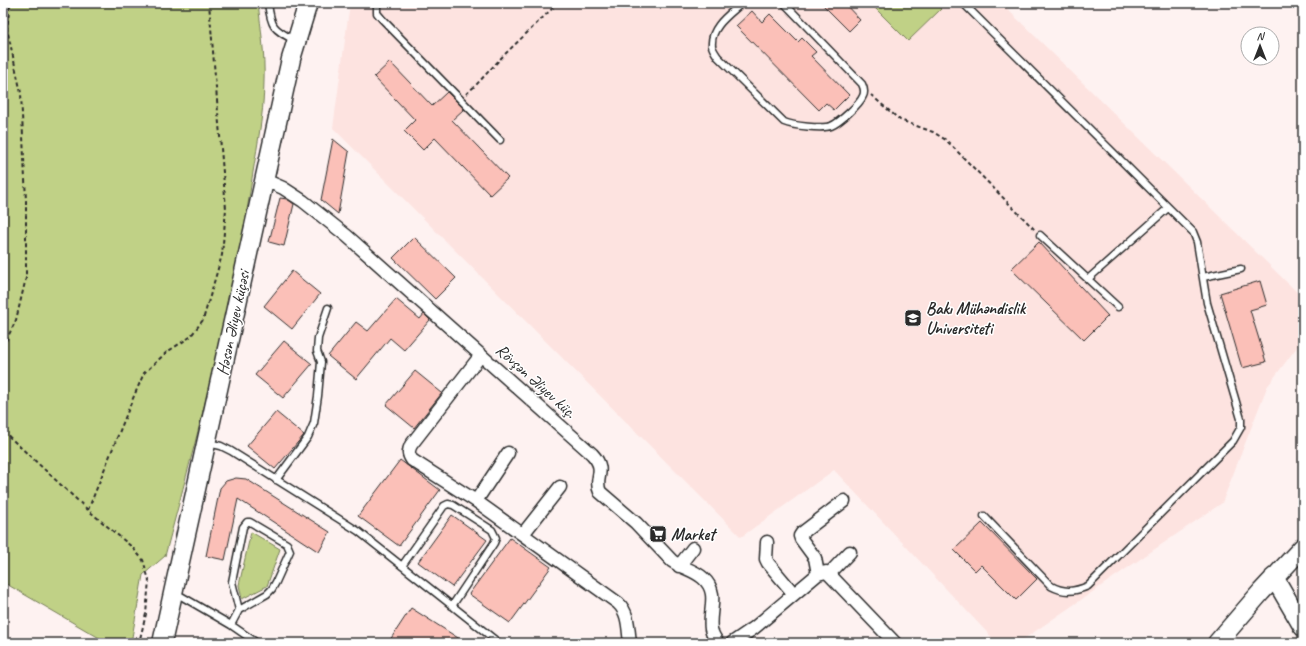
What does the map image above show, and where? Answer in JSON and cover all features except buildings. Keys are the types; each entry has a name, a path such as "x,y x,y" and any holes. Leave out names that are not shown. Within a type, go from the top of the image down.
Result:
{"main road":[{"name":"Həsən Əliyev küçəsi","path":"162,643 296,41 308,3"},
{"path":"1217,643 1274,577 1303,547"},
{"path":"1274,577 1303,627"}],"street":[{"name":"Rövşən Əliyev küç.","path":"265,180 294,194 312,207 592,454 599,464 598,486 600,492 636,523 666,556 679,566 702,578 711,590 713,600 710,623 711,630 718,643"},
{"path":"481,355 411,445 408,451 409,455 412,460 476,501 624,608 630,643"},
{"path":"476,501 508,453"},
{"path":"523,534 560,486"},
{"path":"844,501 802,533 800,536 801,539 815,558 824,574 895,643"},
{"path":"767,542 766,559 768,563 794,594"},
{"path":"679,566 693,548"},
{"path":"732,643 754,628 794,594 824,574 850,552"}],"lane":[{"path":"268,3 272,24 278,31 296,41"},
{"path":"377,3 378,13 382,19 500,140"},
{"path":"742,3 715,29 712,37 712,48 718,57 784,122 791,125 831,126 859,103 864,95 864,89 862,84 784,3"},
{"path":"963,3 1193,232 1197,242 1207,303 1242,419 1241,427 1233,441 1088,586 1079,590 1072,592 1059,590 1051,586 984,516"},
{"path":"1088,279 1168,208"},
{"path":"1040,235 1118,307"},
{"path":"1203,277 1241,269"},
{"path":"276,480 308,437 314,424 321,362 317,351 318,338 328,308"},
{"path":"207,443 221,446 231,451 358,531 499,643"},
{"path":"402,566 444,506 448,504 453,505 492,530 496,538 494,543 452,606"},
{"path":"231,625 239,610 267,594 272,589 290,551 287,544 250,522 247,522 243,527 232,576 233,588 239,610"},
{"path":"173,591 231,625 256,643"}],"path":[{"path":"3,348 16,320 26,278 26,201 21,93 7,29 10,3"},
{"path":"88,510 144,373 167,352 190,337 203,320 222,255 226,209 209,3"},
{"path":"460,99 558,3"},
{"path":"864,89 900,120 933,132 946,140 1040,235"},
{"path":"3,431 88,510 133,548 143,560 149,580 146,614 139,643"}],"shaded area":[{"name":"Bakı Mühəndislik Universiteti","path":"350,3 1001,3 1303,298 1303,339 1267,387 1222,503 1018,643 997,643 834,470 741,537 333,128"}],"green space":[{"path":"3,3 258,3 264,71 263,109 250,192 233,284 212,375 165,556 143,575 131,643 108,643 3,582"},
{"path":"870,3 935,3 941,9 908,41"},
{"path":"251,532 280,549 267,586 242,599 239,585"}],"place":[{"name":"Bakı Mühəndislik Universiteti","path":"913,318"},
{"name":"Market","path":"658,534"}]}
